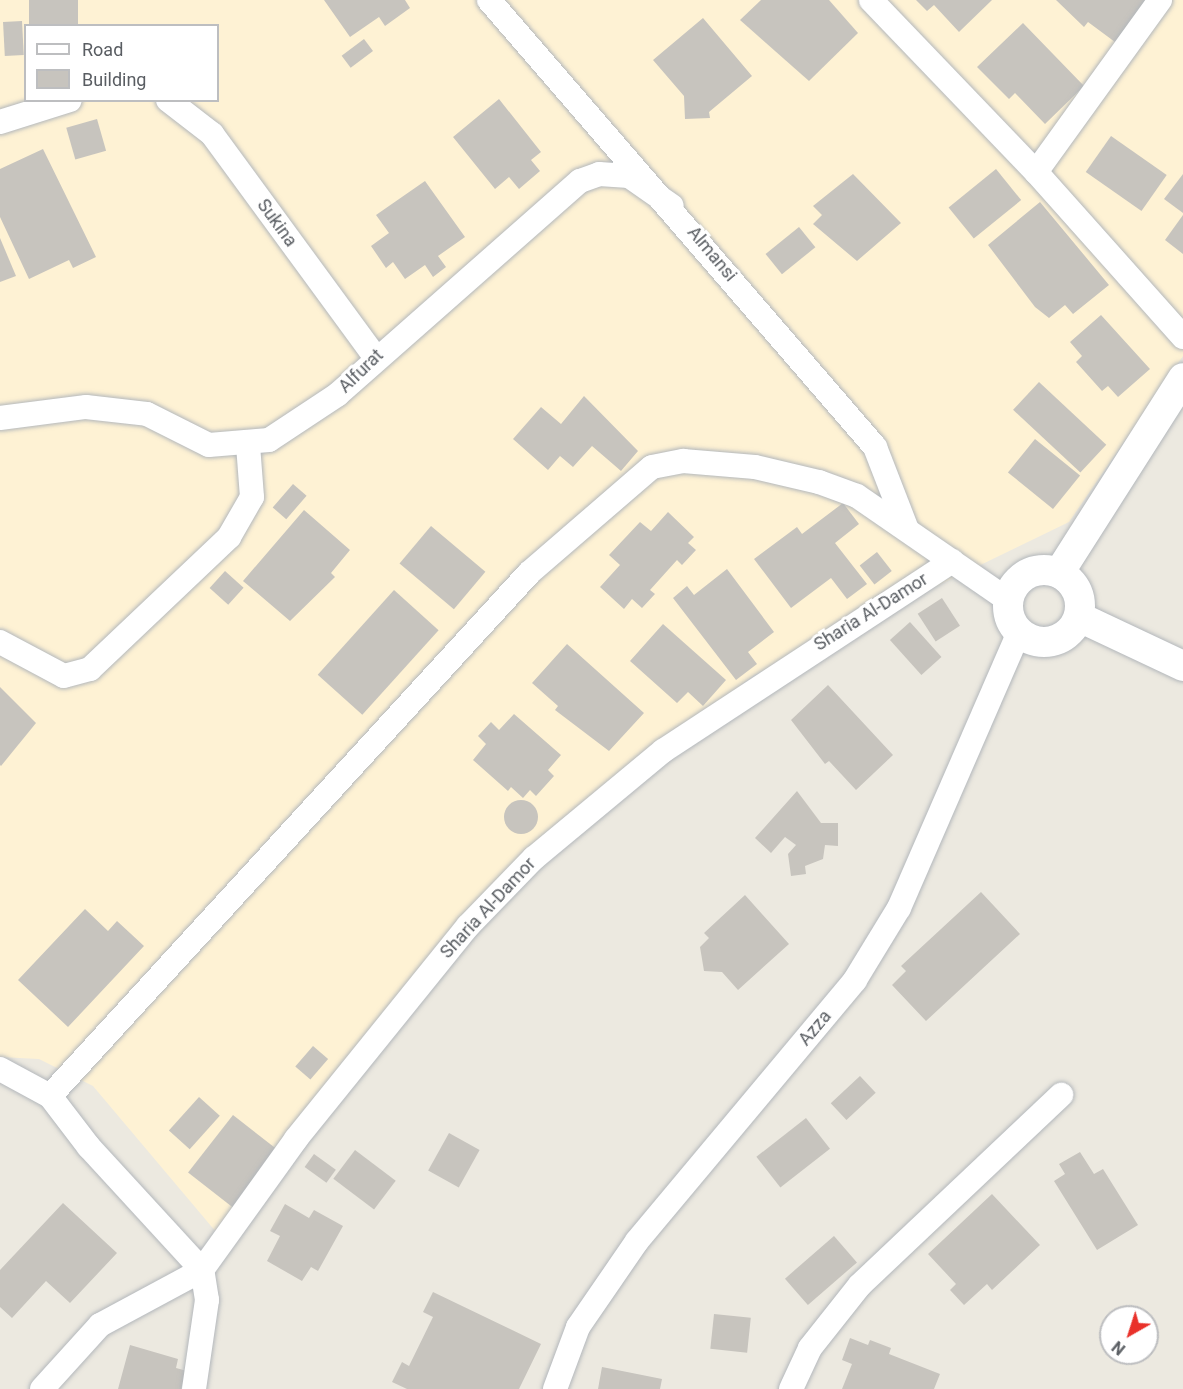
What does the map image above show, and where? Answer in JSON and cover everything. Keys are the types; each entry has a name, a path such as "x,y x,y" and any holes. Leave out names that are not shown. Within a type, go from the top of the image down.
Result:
{"street":[{"name":"Almansi","path":"489,0 672,206 875,447 906,527"},
{"path":"871,0 1036,172 1183,337"},
{"path":"1036,172 1160,0"},
{"path":"0,122 64,102"},
{"name":"Sukina","path":"171,102 212,134 375,357"},
{"name":"Alfurat","path":"0,418 86,407 147,414 209,445 248,445 269,440 320,409 375,357 580,181 599,174 629,176 672,206"},
{"path":"1059,573 1183,378"},
{"path":"0,642 64,676 90,669 229,537 252,497 248,445"},
{"path":"50,1096 529,573 639,476 683,461 755,467 857,496 906,527 1008,600 1019,632 1035,641 1053,641 1064,636 1078,617 1078,593 1059,573 1028,573 1008,600"},
{"name":"Sharia Al-Damor","path":"202,1270 296,1139 445,954 534,858 663,752 952,561"},
{"path":"1078,617 1183,666"},
{"name":"Azza","path":"555,1389 578,1327 638,1241 872,953 899,908 1019,632"},
{"path":"0,1069 50,1096 89,1147 202,1270 207,1300 194,1389"},
{"path":"790,1389 810,1348 860,1285 1061,1095"},
{"path":"42,1389 100,1325 202,1270"}],"shaded area":[{"path":"0,0 1183,0 1183,356 1069,522 754,675 558,827 222,1239 93,1086 39,1059 0,1057"}],"building":[{"path":"29,0 78,0 78,24 29,24"},
{"path":"324,0 405,0 410,8 385,26 379,17 350,37"},
{"path":"761,0 829,0 858,33 809,81 740,20"},
{"path":"916,0 992,0 959,32 934,5 927,11"},
{"path":"1056,0 1146,0 1115,42 1088,22 1084,27"},
{"path":"703,18 752,76 709,112 710,118 685,119 684,96 653,60"},
{"path":"22,21 24,55 5,56 3,22"},
{"path":"1023,23 1084,86 1045,124 1015,93 1009,99 977,67"},
{"path":"364,39 373,51 351,68 342,56"},
{"path":"499,99 541,152 531,160 540,171 519,189 509,177 495,189 453,137"},
{"path":"97,119 106,151 75,160 66,128"},
{"path":"1111,136 1167,175 1141,211 1086,172"},
{"path":"43,149 96,257 73,268 69,260 29,279 0,217 0,169"},
{"path":"996,169 1021,200 974,238 949,207"},
{"path":"853,174 901,223 857,261 813,224 822,215 813,206"},
{"path":"1183,174 1183,213 1164,199"},
{"path":"425,181 465,237 438,256 446,267 433,277 425,265 405,279 393,262 386,268 371,246 389,233 376,215"},
{"path":"1040,202 1109,285 1073,314 1065,305 1049,318 1035,307 988,245"},
{"path":"1183,215 1183,254 1165,240"},
{"path":"799,227 815,247 782,274 766,254"},
{"path":"0,238 16,276 0,282"},
{"path":"1101,315 1150,369 1118,397 1108,386 1102,391 1076,362 1082,356 1070,342"},
{"path":"1039,382 1106,445 1080,473 1013,410"},
{"path":"584,396 638,451 621,471 592,446 573,467 560,456 548,470 513,439 541,407 561,424"},
{"path":"1035,439 1080,476 1053,509 1008,472"},
{"path":"293,484 307,496 286,519 273,507"},
{"path":"843,503 859,524 835,543 867,584 847,599 831,578 791,608 754,559 797,527 802,534"},
{"path":"304,510 350,550 331,573 335,577 290,621 243,581"},
{"path":"668,512 694,537 688,543 696,550 682,565 677,560 650,590 655,594 642,608 632,599 624,609 600,587 620,565 609,555 640,522 651,531"},
{"path":"431,526 485,572 454,609 400,564"},
{"path":"877,552 892,571 874,584 860,566"},
{"path":"727,569 774,632 748,652 757,664 736,680 673,598 687,586 694,595"},
{"path":"225,571 244,588 228,605 210,588"},
{"path":"394,590 439,630 362,715 318,675"},
{"path":"942,598 960,626 936,641 918,614"},
{"path":"910,622 941,657 921,675 890,640"},
{"path":"663,624 726,680 703,706 688,692 677,703 630,661"},
{"path":"567,644 644,713 609,751 555,710 558,706 532,683"},
{"path":"828,685 893,755 856,790 829,761 825,764 791,720"},
{"path":"0,687 36,723 1,766 0,765"},
{"path":"514,714 561,755 548,770 554,776 536,796 530,790 523,798 511,787 508,791 473,760 486,744 478,736 491,722 499,730"},
{"path":"797,791 821,823 838,823 838,846 825,845 823,859 805,866 806,874 791,876 788,854 796,845 785,837 771,853 755,838"},
{"path":"521,800 533,805 538,817 533,829 521,834 509,829 504,817 509,805"},
{"path":"981,892 1020,934 926,1021 892,985 906,971 901,966"},
{"path":"745,895 789,944 738,990 722,972 704,971 700,947 709,938 704,933"},
{"path":"85,909 108,931 117,921 144,946 68,1027 18,980"},
{"path":"313,1046 328,1059 310,1079 295,1066"},
{"path":"860,1076 876,1093 846,1120 831,1103"},
{"path":"199,1097 220,1116 190,1149 169,1130"},
{"path":"233,1115 283,1154 238,1211 188,1173"},
{"path":"806,1118 830,1149 780,1188 756,1157"},
{"path":"449,1133 480,1150 459,1188 428,1171"},
{"path":"355,1150 396,1181 374,1209 333,1179"},
{"path":"1080,1152 1094,1174 1103,1169 1138,1225 1097,1250 1054,1181 1065,1174 1059,1164"},
{"path":"314,1154 336,1170 326,1183 305,1167"},
{"path":"992,1194 1040,1245 992,1290 987,1284 964,1305 950,1290 956,1284 928,1254"},
{"path":"63,1203 117,1253 70,1303 46,1281 12,1318 0,1307 0,1270"},
{"path":"285,1204 309,1218 314,1210 343,1226 318,1271 311,1267 302,1281 267,1261 280,1236 270,1231"},
{"path":"834,1236 857,1262 808,1305 785,1279"},
{"path":"433,1292 541,1344 519,1389 407,1389 392,1382 402,1362 409,1366 433,1317 423,1312"},
{"path":"714,1314 751,1318 747,1353 710,1349"},
{"path":"850,1338 868,1345 870,1340 891,1348 889,1354 940,1374 934,1389 842,1389 852,1364 842,1360"},
{"path":"130,1345 178,1359 176,1368 187,1371 181,1389 118,1389"},
{"path":"602,1367 662,1379 660,1389 598,1389"}]}
